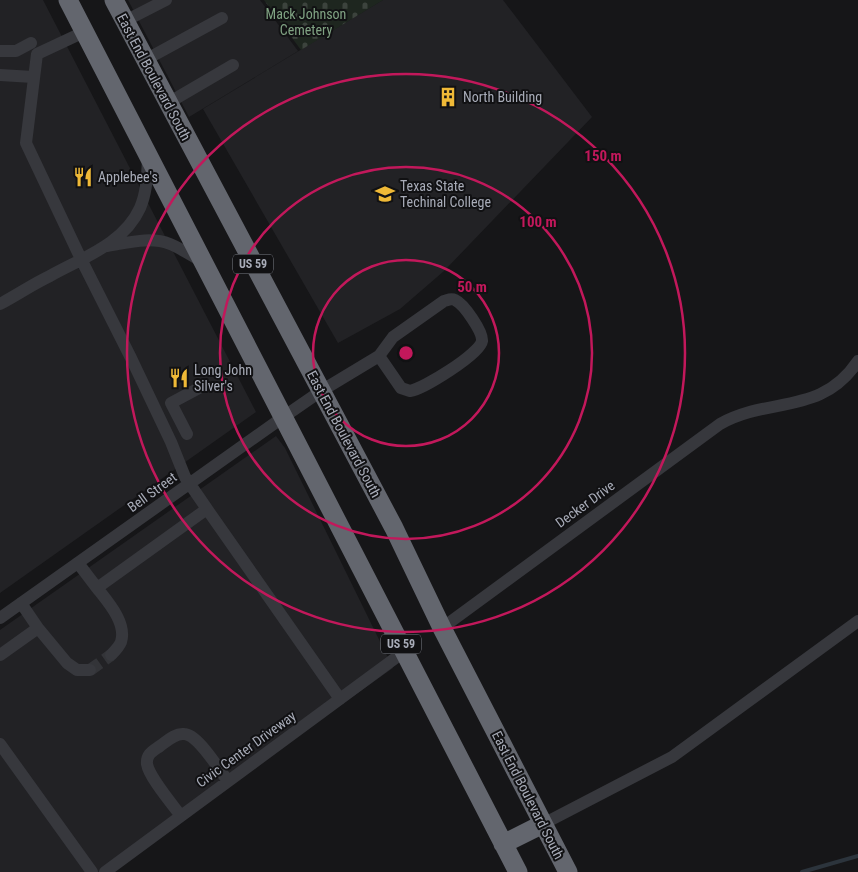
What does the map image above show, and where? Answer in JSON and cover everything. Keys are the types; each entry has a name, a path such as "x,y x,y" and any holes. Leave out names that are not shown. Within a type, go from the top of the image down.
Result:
{"highway":[{"name":"US 59","path":"68,0 282,418 405,651 518,872"},
{"name":"East End Boulevard South","path":"114,0 394,528 442,628 568,872"},
{"path":"503,844 543,824"}],"street":[{"path":"125,21 166,0"},
{"path":"145,60 222,18"},
{"path":"84,32 37,54 26,143 171,442 185,477 340,699"},
{"path":"0,52 16,51 32,43"},
{"path":"168,103 233,65"},
{"path":"0,74 33,77"},
{"path":"0,304 107,246 126,227 140,208 147,184 148,158"},
{"path":"107,246 142,241 160,241 171,244 201,261"},
{"path":"452,299 465,308 481,334 480,347 468,358 424,386 410,392 401,388 379,356 393,337 407,326 444,301 452,299"},
{"name":"Bell Street","path":"0,618 321,390 379,356"},
{"name":"Decker Drive","path":"442,628 709,431 731,418 819,396 836,385 858,361"},
{"path":"187,434 171,403 200,388"},
{"path":"97,588 207,509"},
{"path":"78,563 111,607 119,623 122,634 121,644 111,655"},
{"path":"21,603 38,628 67,663 77,670 90,670"},
{"path":"543,824 672,757 858,621"},
{"path":"0,655 38,628"},
{"name":"Civic Center Driveway","path":"105,872 405,651"},
{"path":"181,816 148,766 147,758 150,753 172,737 183,733 191,736 201,746 228,781"},
{"path":"0,744 92,872"}],"shaded area":[{"path":"0,0 43,0 256,412 0,593"},
{"path":"128,0 260,0 298,51 189,117"},
{"name":"Texas State Techinal College","path":"383,0 503,0 592,117 444,271 400,309 338,343 203,109"},
{"path":"276,436 285,448 393,668 106,872 0,872 0,630"}],"green space":[{"name":"Mack Johnson Cemetery","path":"264,0 383,0 301,50"}],"waterway":[{"path":"802,872 858,856"}],"tunnel":[{"path":"90,670 111,655"}],"place":[{"name":"North Building","path":"448,97"},
{"name":"Applebee's","path":"83,177"},
{"name":"Texas State Techinal College","path":"385,194"},
{"name":"Long John Silver's","path":"179,378"}]}
